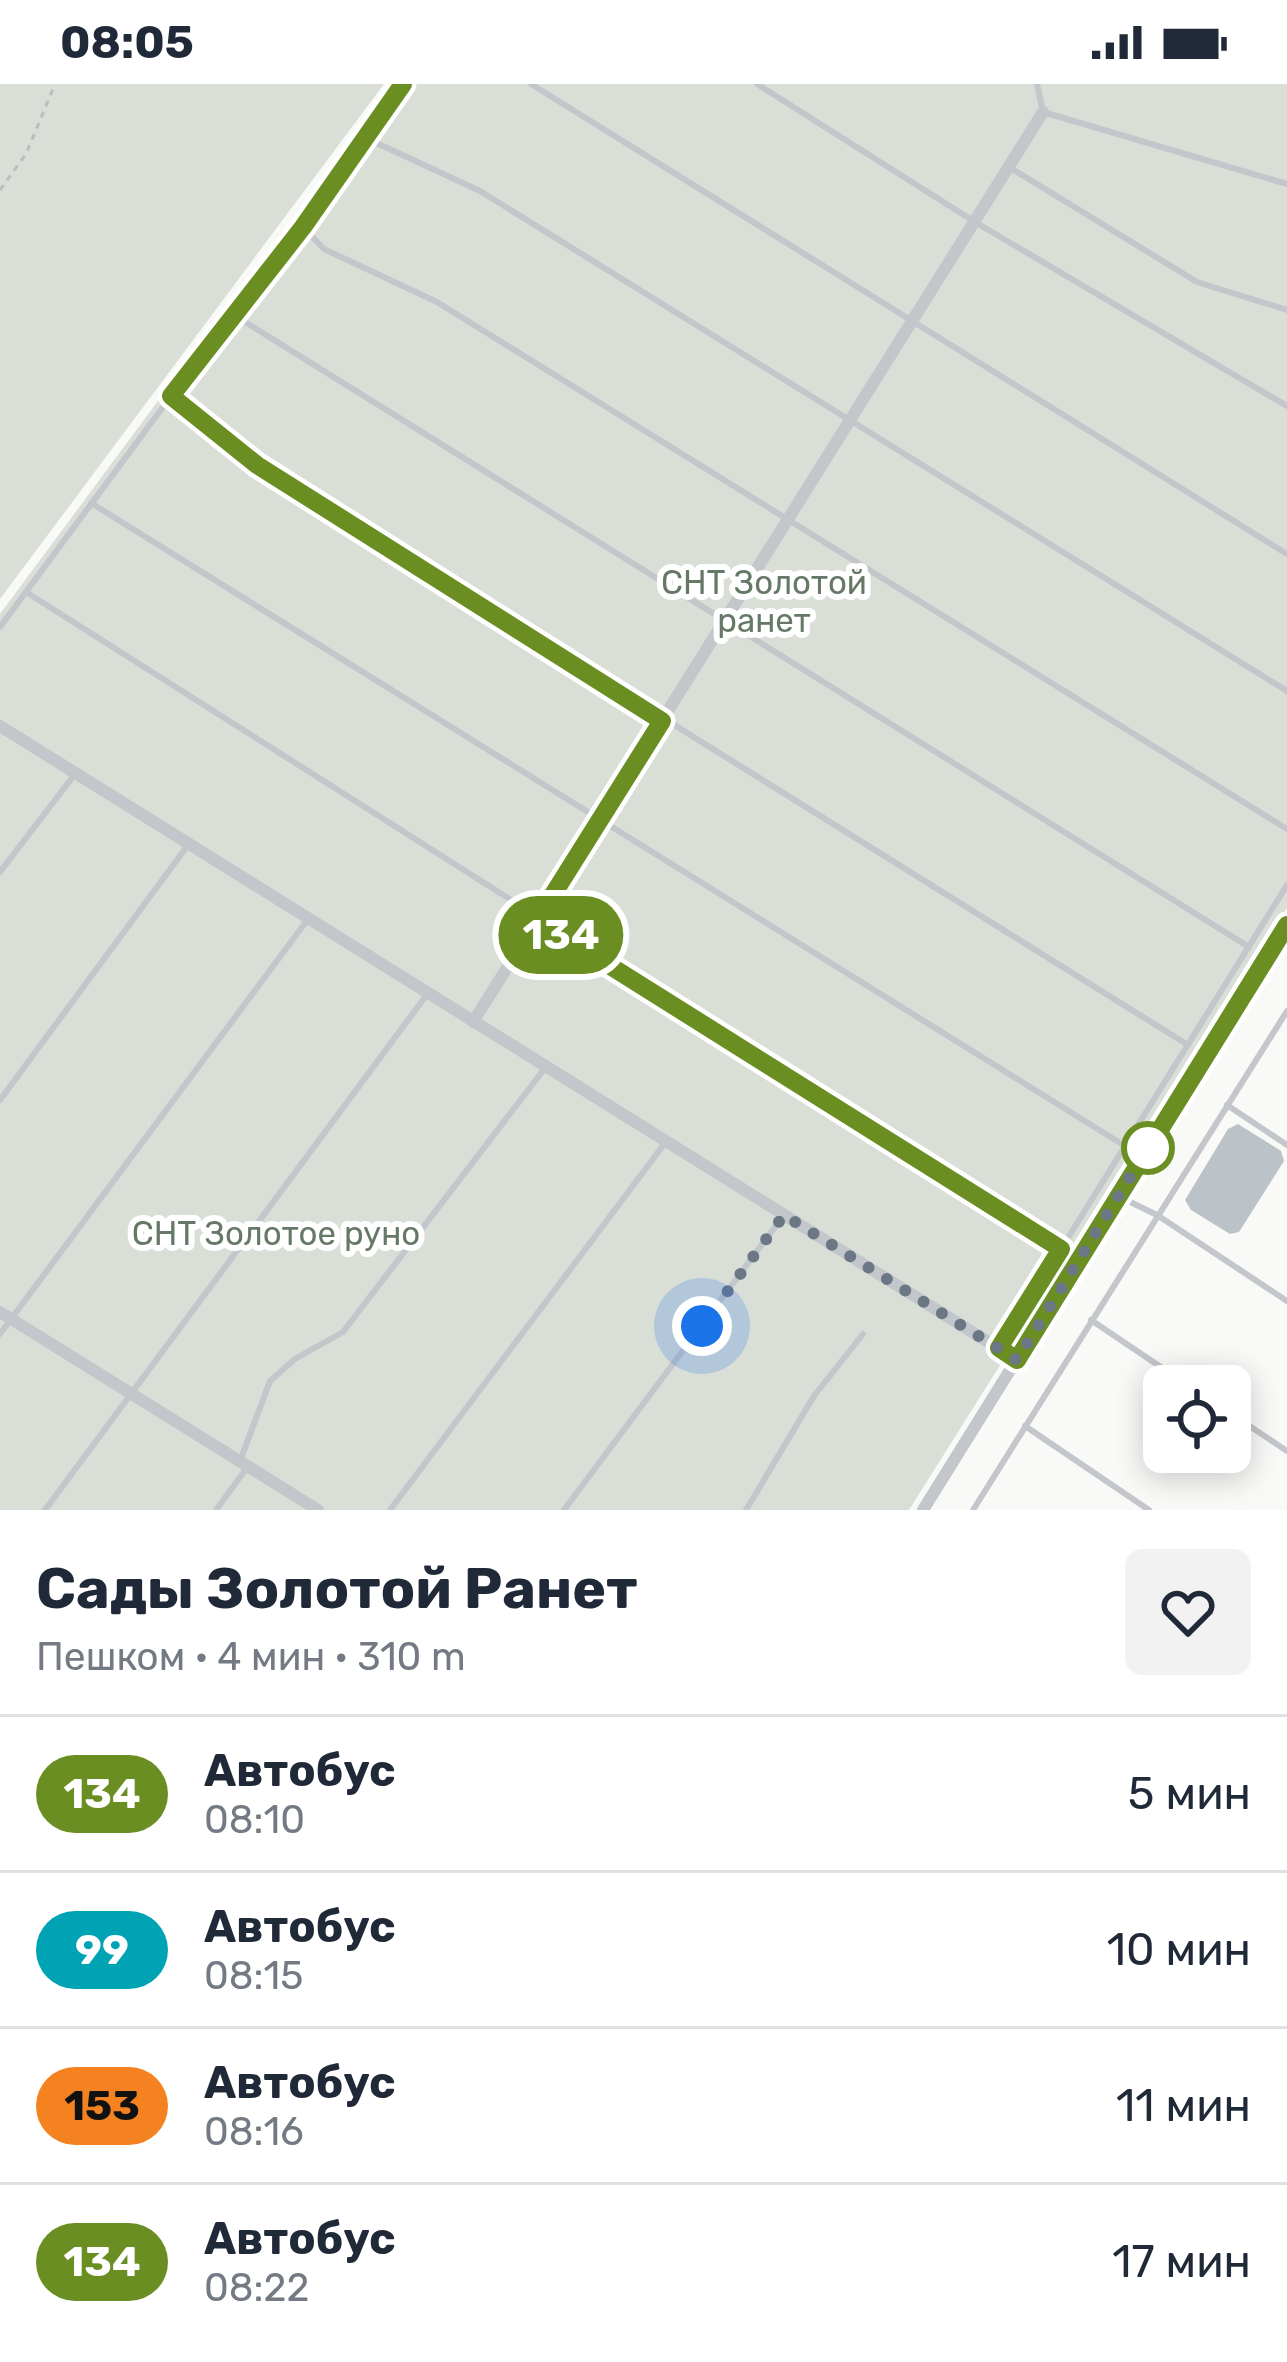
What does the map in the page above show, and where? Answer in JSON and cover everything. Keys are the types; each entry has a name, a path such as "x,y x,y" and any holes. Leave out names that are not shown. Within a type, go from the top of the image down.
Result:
{"street":[{"path":"473,1022 1043,112"},
{"path":"0,726 1017,1360"},
{"path":"923,1510 1287,925"},
{"path":"6,1315 318,1510"}],"lane":[{"path":"0,627 303,227 403,84"},
{"path":"531,84 1287,554"},
{"path":"757,84 975,222 1287,406"},
{"path":"1036,84 1043,112 1287,184"},
{"path":"368,139 480,191 1287,692"},
{"path":"1009,167 1197,282 1287,310"},
{"path":"303,227 324,249 436,302 1287,829"},
{"path":"233,315 1249,947"},
{"path":"171,396 257,465 1188,1045"},
{"path":"91,503 1125,1146"},
{"path":"26,592 1061,1249"},
{"path":"0,872 75,774"},
{"path":"0,1100 188,844"},
{"path":"999,1348 1287,885"},
{"path":"0,1334 6,1315 308,919"},
{"path":"45,1510 428,994"},
{"path":"973,1510 1287,1011"},
{"path":"216,1510 244,1463 270,1381 295,1359 343,1332 546,1067"},
{"path":"1227,1105 1287,1145"},
{"path":"390,1510 666,1142"},
{"path":"1118,1196 1157,1215 1287,1301"},
{"path":"564,1510 784,1215"},
{"path":"1091,1320 1158,1365"},
{"path":"746,1510 814,1396 863,1334"},
{"path":"1025,1426 1149,1510"},
{"path":"1251,1427 1287,1451"}],"path":[{"path":"0,190 26,154 55,84"}],"green space":[{"path":"0,84 384,84 0,599"},
{"name":"СНТ Золотой ранет","path":"393,84 1287,84 1287,908 909,1510 0,1510 0,614"}],"shaded area":[{"path":"1238,1124 1281,1151 1284,1161 1239,1232 1230,1234 1191,1210 1185,1200 1228,1129"}],"bus line":[{"name":"134","path":"403,84 303,227 266,268 171,396 257,465 662,721 537,920 1061,1249 999,1348 1017,1360 1287,925"}],"route":[{"path":"702,1326 784,1215 1017,1360 1148,1148"}],"park label":[{"name":"СНТ Золотое руно","path":"276,1233"}]}
